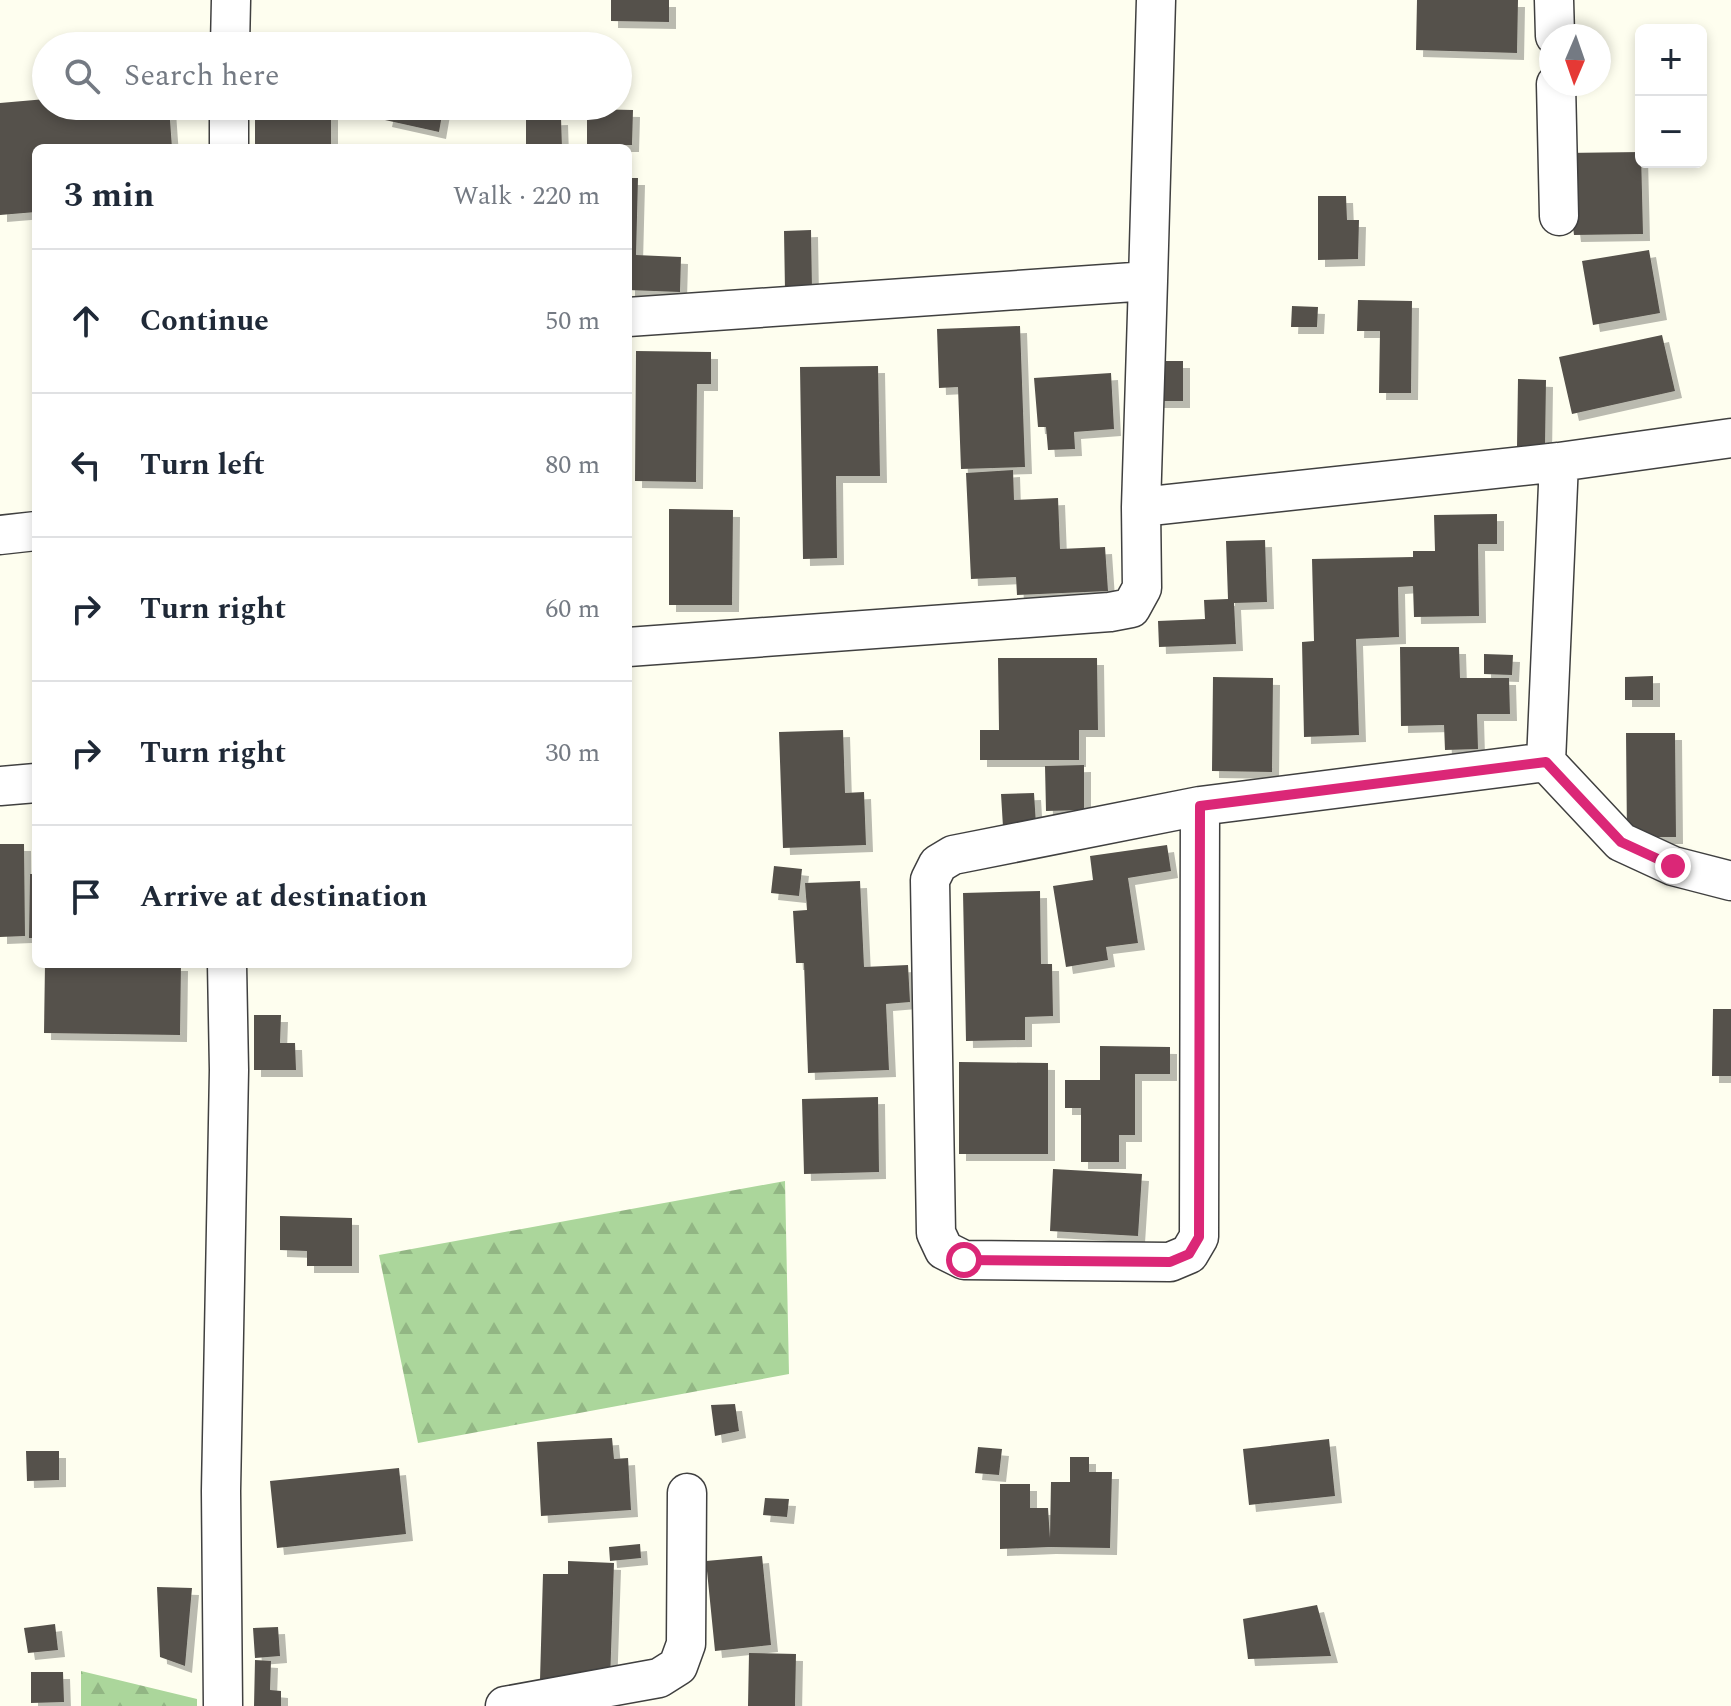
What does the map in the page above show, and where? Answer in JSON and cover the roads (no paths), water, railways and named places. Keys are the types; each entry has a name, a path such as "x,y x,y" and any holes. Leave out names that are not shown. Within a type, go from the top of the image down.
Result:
{"street":[{"path":"230,32 231,0"},
{"path":"632,647 1131,608 1142,588 1141,507 1156,0"},
{"path":"1554,0 1555,24"},
{"path":"1556,96 1559,216"},
{"path":"229,120 229,144"},
{"path":"632,317 1148,281"},
{"path":"1141,507 1559,462 1731,438"},
{"path":"1559,462 1546,762 1621,842 1673,866 1731,881"},
{"path":"0,535 32,531"},
{"path":"1200,806 1199,1237 1189,1254 1170,1262 964,1260 944,1250 936,1233 930,880 938,864 953,855 1200,806 1546,762"},
{"path":"0,786 32,783"},
{"path":"223,1706 221,1491 229,1070 227,968"},
{"path":"505,1706 659,1678 678,1666 686,1644 687,1493"}]}
